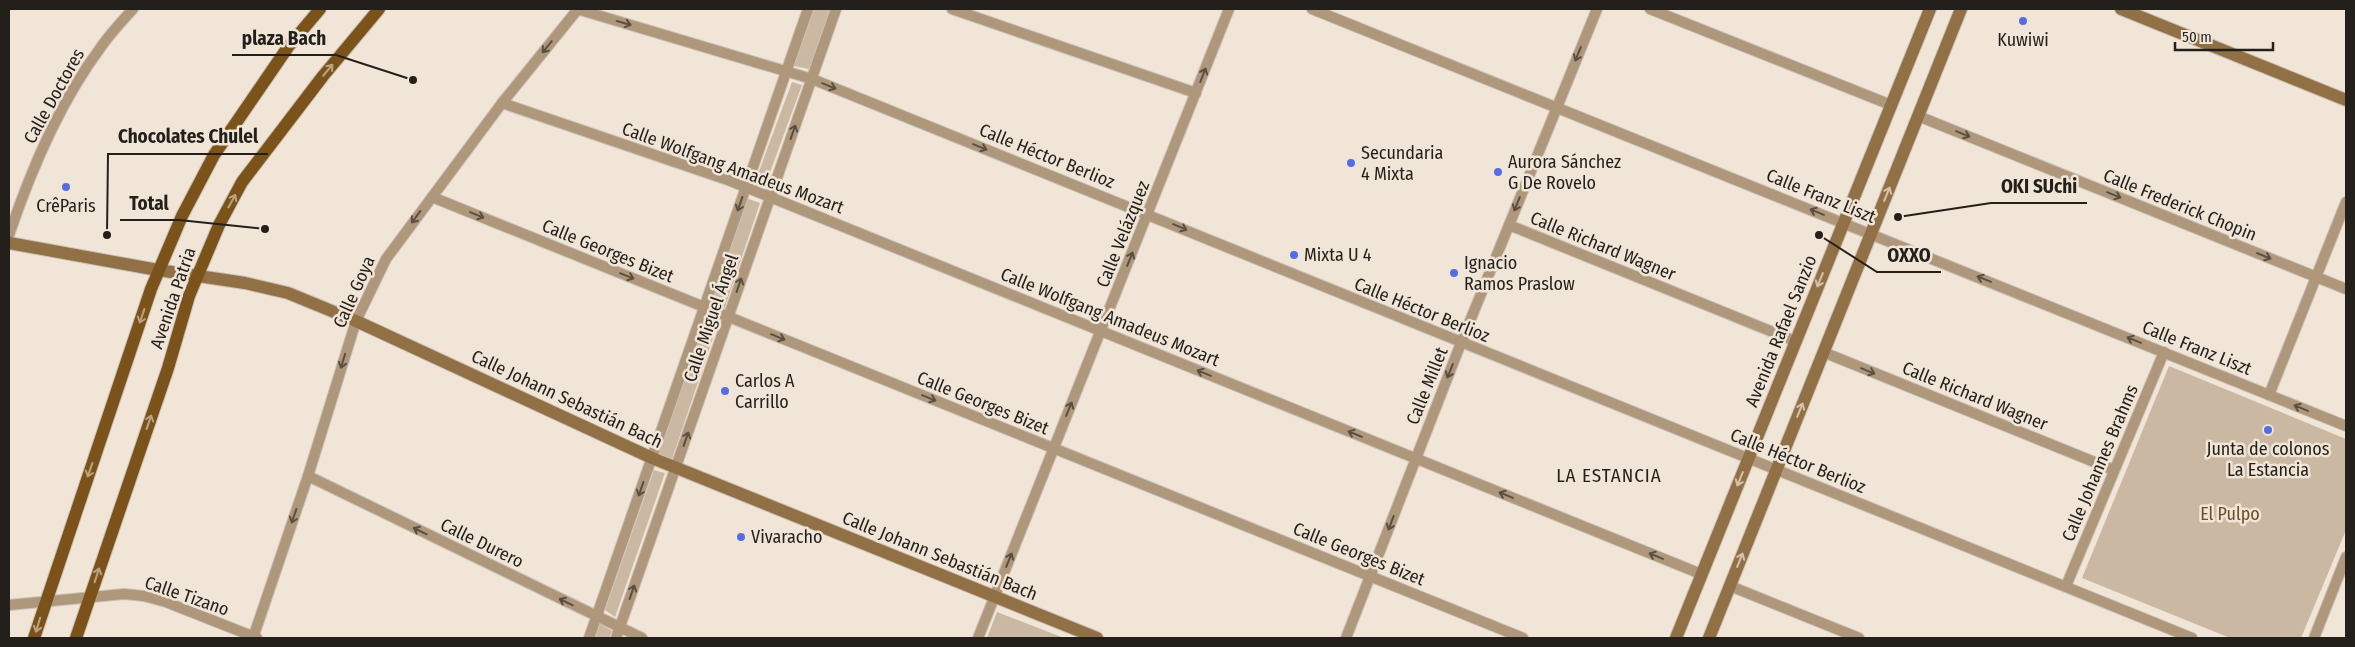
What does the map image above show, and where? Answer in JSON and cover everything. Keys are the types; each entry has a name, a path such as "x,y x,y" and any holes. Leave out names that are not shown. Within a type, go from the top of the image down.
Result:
{"main road":[{"name":"Avenida Patria","path":"34,638 158,270 182,216 214,155 288,47 320,9"},
{"name":"Avenida Patria","path":"76,638 168,368 196,277 218,225 242,182 323,76 379,9"}],"street":[{"name":"Calle Doctores","path":"9,235 27,181 61,111 100,47 132,9"},
{"name":"Calle Héctor Berlioz","path":"578,9 812,79 1149,214 1461,344 2066,586 2173,635 2192,638"},
{"name":"Calle Goya","path":"255,638 356,321 386,259 502,103 578,9"},
{"name":"Calle Miguel Ángel","path":"589,638 808,9"},
{"name":"Calle Miguel Ángel","path":"616,638 836,9"},
{"path":"952,9 1196,93"},
{"name":"Calle Velázquez","path":"978,638 1053,448 1149,214 1229,9"},
{"name":"Calle Franz Liszt","path":"1312,9 2346,426"},
{"name":"Calle Millet","path":"1346,638 1461,344 1597,9"},
{"path":"1650,9 1891,105"},
{"name":"Avenida Rafael Sanzio","path":"1676,638 1930,9"},
{"path":"1709,638 1961,9"},
{"path":"2121,9 2346,100"},
{"name":"Calle Wolfgang Amadeus Mozart","path":"502,103 746,187 1701,574"},
{"name":"Calle Frederick Chopin","path":"1918,116 2346,289"},
{"name":"Calle Georges Bizet","path":"432,197 1522,638"},
{"path":"2269,395 2346,202"},
{"name":"Calle Richard Wagner","path":"1509,225 1796,341"},
{"name":"Calle Johann Sebastián Bach","path":"9,243 196,277 245,283 288,294 356,321 675,468 1096,638"},
{"name":"Calle Richard Wagner","path":"1823,352 2114,470"},
{"name":"Calle Johannes Brahms","path":"2066,586 2164,352"},
{"name":"Calle Durero","path":"308,476 642,638"},
{"path":"2314,638 2345,561"},
{"path":"1730,586 1860,638"},
{"name":"Calle Tizano","path":"9,605 124,594 144,596 166,602 255,638"}],"green space":[{"path":"814,9 830,9 809,69 794,66"},
{"path":"792,82 802,85 765,186 755,182"},
{"path":"746,198 760,203 724,310 710,306"},
{"path":"705,319 718,323 672,459 659,454"},
{"name":"El Pulpo","path":"2169,366 2346,439 2346,530 2301,638 2230,638 2082,578"},
{"path":"654,470 665,473 615,617 605,610"},
{"path":"997,612 1064,638 987,638"},
{"path":"600,624 612,631 609,638 595,638"}],"place":[{"name":"Kuwiwi","path":"2023,21"},
{"name":"plaza Bach","path":"413,80"},
{"name":"Secundaria 4 Mixta","path":"1351,163"},
{"name":"Aurora Sánchez G De Rovelo","path":"1498,172"},
{"name":"CrêParis","path":"66,187"},
{"name":"OKI SUchi","path":"1898,217"},
{"name":"Total","path":"265,229"},
{"name":"Chocolates Chulel","path":"107,235"},
{"name":"OXXO","path":"1819,235"},
{"name":"Mixta U 4","path":"1294,255"},
{"name":"Ignacio Ramos Praslow","path":"1454,273"},
{"name":"Carlos A Carrillo","path":"725,391"},
{"name":"Junta de colonos La Estancia","path":"2268,430"},
{"name":"Vivaracho","path":"741,537"}],"district":[{"name":"LA ESTANCIA","path":"1609,475"}]}
